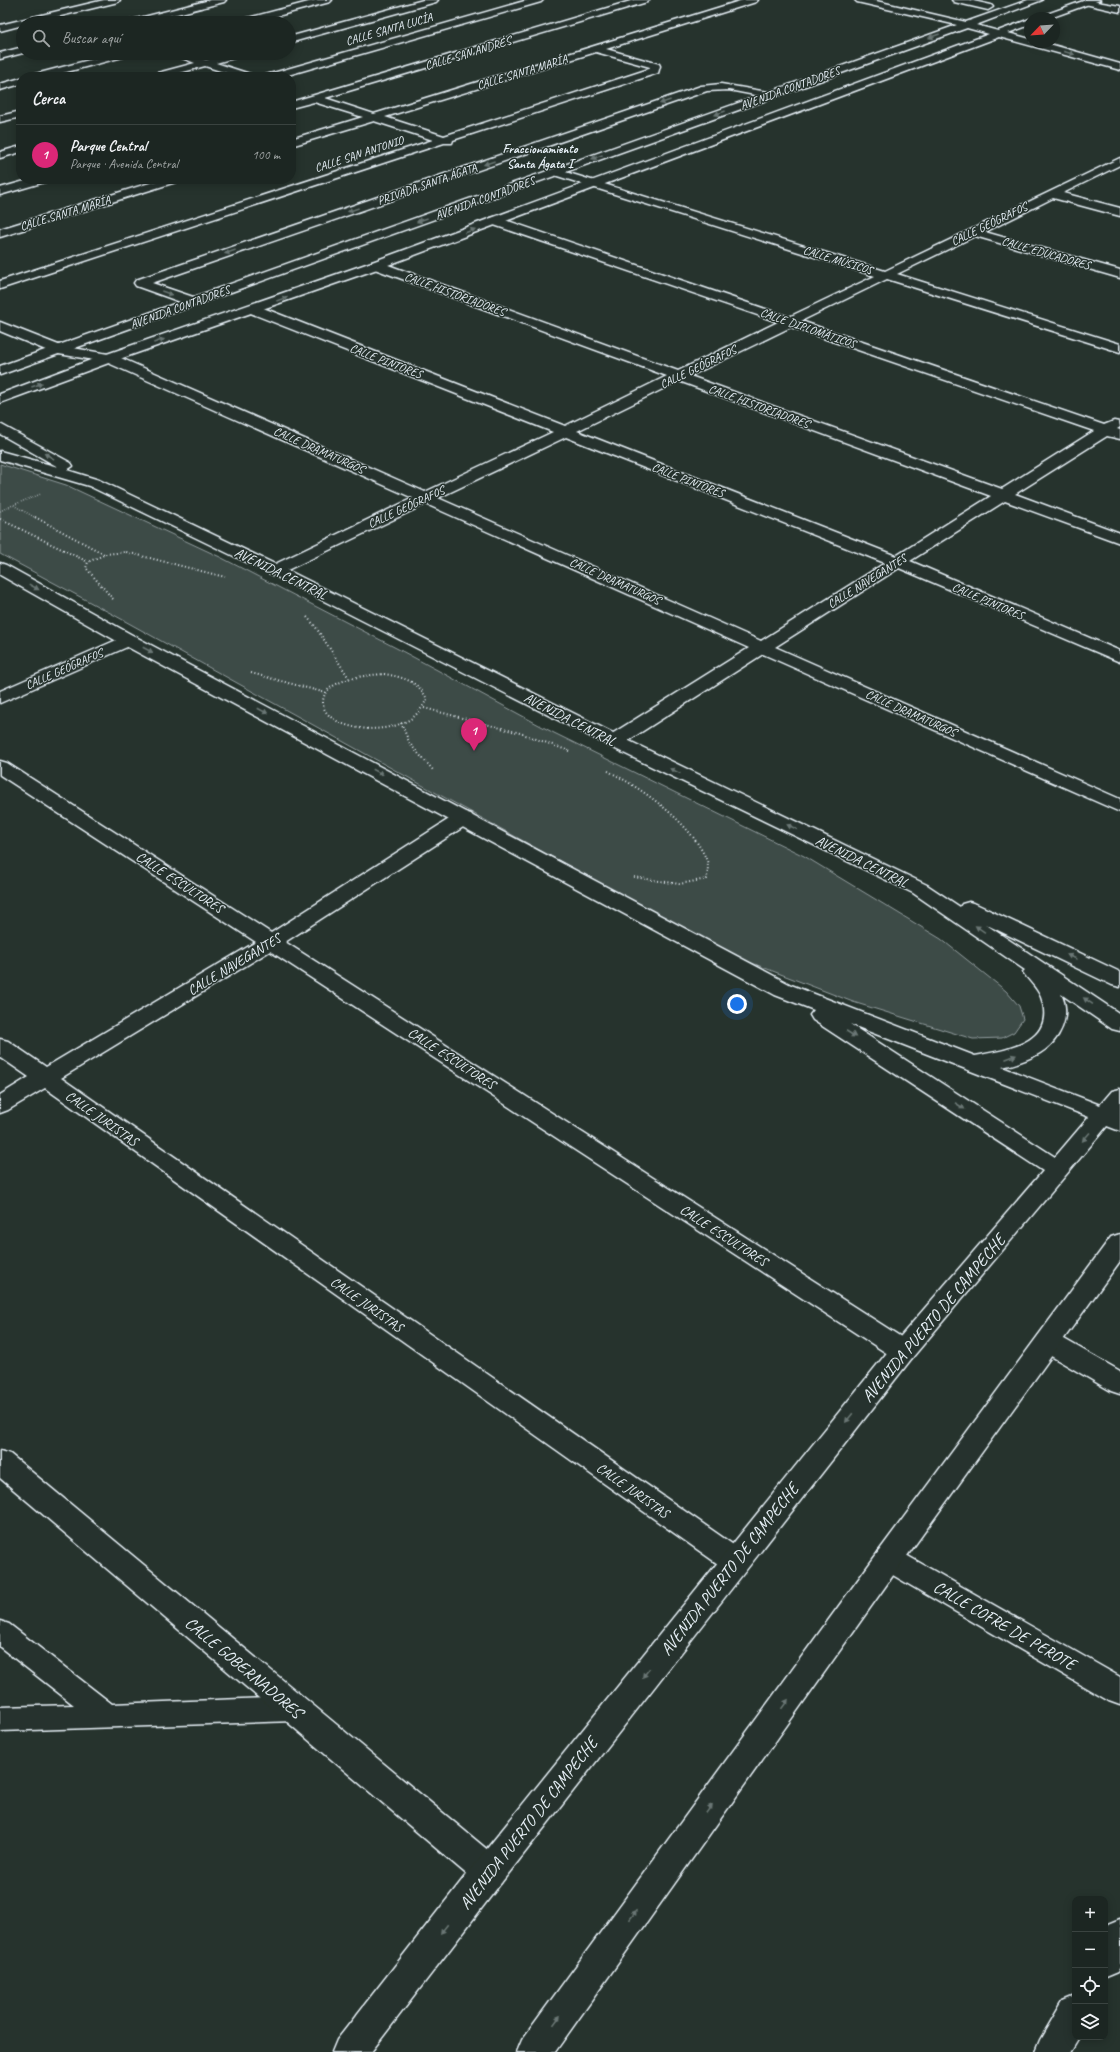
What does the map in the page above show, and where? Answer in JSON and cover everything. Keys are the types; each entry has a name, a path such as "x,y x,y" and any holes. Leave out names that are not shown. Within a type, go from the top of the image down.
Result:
{"street":[{"path":"48,16 115,0"},
{"path":"158,16 221,0"},
{"path":"266,16 327,0"},
{"path":"296,38 433,0"},
{"name":"CALLE SANTA LUCÍA","path":"287,72 538,0"},
{"name":"CALLE SAN ANDRÉS","path":"296,104 644,0"},
{"name":"CALLE SANTA MARÍA","path":"296,141 753,0"},
{"path":"860,0 1024,40"},
{"path":"890,0 1024,28"},
{"path":"962,0 988,7"},
{"name":"AVENIDA CONTADORES","path":"0,371 1037,0"},
{"path":"1059,12 1092,1 1120,10"},
{"path":"71,2 89,6"},
{"path":"56,14 62,16"},
{"path":"7,16 16,19"},
{"path":"0,28 16,24"},
{"name":"AVENIDA CONTADORES","path":"0,399 109,358 253,309 595,185 1024,24"},
{"path":"1052,48 1120,67"},
{"name":"CALLE SAN ANTONIO","path":"0,285 654,71 656,66 596,49"},
{"path":"0,56 16,52"},
{"path":"55,72 100,60"},
{"path":"196,60 233,72"},
{"path":"172,72 216,60"},
{"path":"0,87 16,82"},
{"name":"PRIVADA SANTA ÁGATA","path":"194,302 140,283 705,88 718,86 735,87 770,95"},
{"path":"297,92 459,144"},
{"path":"0,120 16,115"},
{"path":"0,155 16,150"},
{"name":"CALLE GEÓGRAFOS","path":"275,570 566,431 1120,161"},
{"name":"CALLE MÚSICOS","path":"555,172 1120,348"},
{"path":"0,192 27,184"},
{"name":"CALLE SANTA MARÍA","path":"0,233 159,184"},
{"path":"1052,194 1120,212"},
{"name":"CALLE DIPLOMÁTICOS","path":"496,221 1113,432"},
{"name":"CALLE EDUCADORES","path":"973,232 1120,274"},
{"name":"CALLE HISTORIADORES","path":"376,265 1120,538"},
{"name":"CALLE PINTORES","path":"253,309 898,562 1120,657"},
{"path":"0,326 58,350 109,358"},
{"name":"CALLE DRAMATURGOS","path":"109,358 1120,806"},
{"name":"CALLE NAVEGANTES","path":"614,741 1003,495 1113,432 1120,421"},
{"path":"0,428 86,480"},
{"name":"AVENIDA CENTRAL","path":"0,455 86,480 275,570 614,741 920,889 1120,1024"},
{"path":"0,568 128,640 464,818 783,990 1058,1170"},
{"name":"CALLE GEÓGRAFOS","path":"0,698 128,640"},
{"name":"CALLE ESCULTORES","path":"0,767 272,941 903,1351"},
{"name":"CALLE NAVEGANTES","path":"0,1105 272,941 464,818"},
{"path":"920,889 960,904 1120,980"},
{"path":"972,1064 1004,1060 1031,1050 1048,1034 1056,1016 1052,995 1039,976 1006,946"},
{"path":"783,990 972,1064 1115,1111"},
{"name":"CALLE JURISTAS","path":"0,1046 735,1561"},
{"name":"AVENIDA PUERTO DE CAMPECHE","path":"349,2052 488,1872 903,1351 1058,1170 1115,1111"},
{"path":"534,2052 889,1559 1120,1243"},
{"path":"1048,1342 1120,1384"},
{"name":"CALLE GOBERNADORES","path":"0,1462 488,1872"},
{"name":"CALLE COFRE DE PEROTE","path":"889,1559 1120,1692"},
{"path":"1108,1956 1120,1935"},
{"path":"1052,2052 1072,2018"}],"lane":[{"path":"0,1632 107,1715"},
{"path":"0,1719 295,1709"}],"path":[{"path":"0,511 13,505 86,480"},
{"path":"13,505 104,554"},
{"path":"0,519 88,562"},
{"path":"117,603 86,568 88,562 104,554 126,552 232,578"},
{"path":"304,614 315,626 349,678"},
{"path":"245,672 326,693"},
{"path":"384,674 400,677 414,682 423,690 427,699 424,708 415,717 390,726 366,728 348,725 334,719 325,711 322,702 326,693 335,684 349,678 384,674"},
{"path":"424,708 520,733 570,752"},
{"path":"602,768 627,781 676,818 697,844 708,862 707,879"}],"shaded area":[{"path":"0,464 66,485 220,557 400,650 554,733 804,856 941,939 1006,991 1019,1006 1023,1019 1014,1032 1002,1038 973,1039 853,1002 726,953 114,615 0,554"}],"place":[{"name":"Parque Central","path":"474,751"}],"district":[{"name":"Fraccionamiento Santa Ágata I","path":"540,156"}]}
